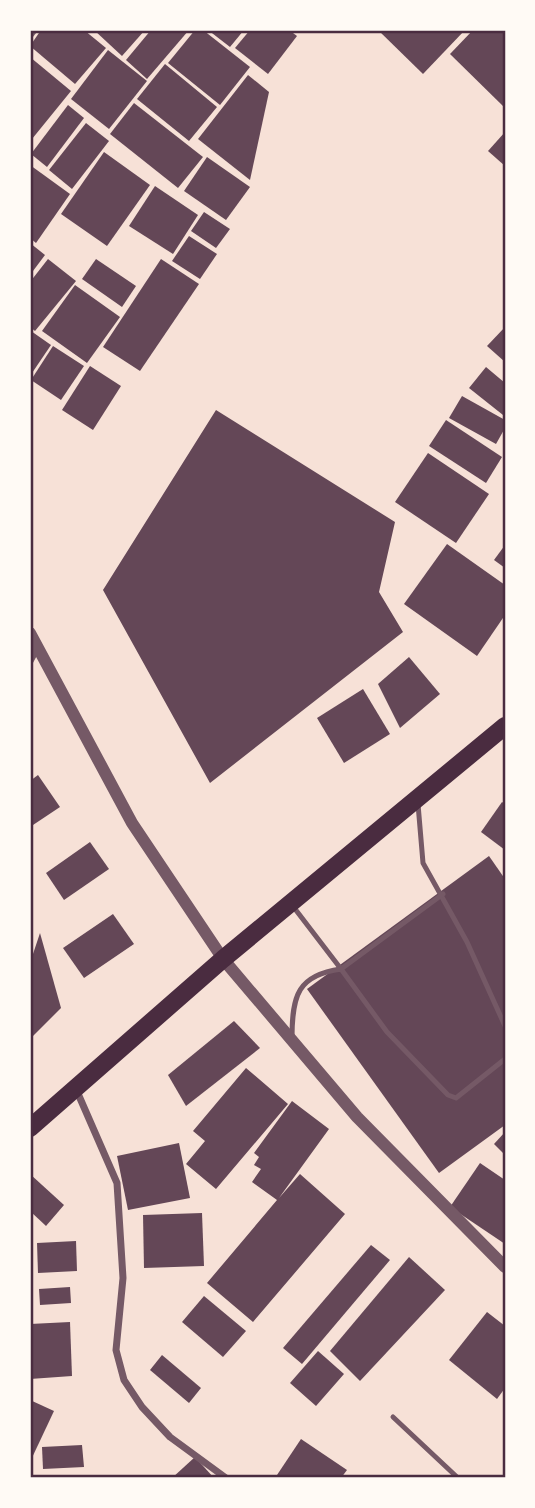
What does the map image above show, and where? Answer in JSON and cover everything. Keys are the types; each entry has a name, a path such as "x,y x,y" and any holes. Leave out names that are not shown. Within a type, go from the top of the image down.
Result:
{"main road":[{"path":"30,1128 223,959 292,905 505,726"}],"street":[{"path":"30,35 34,30"},
{"path":"30,633 132,823 223,959 376,1137 505,1267"},
{"path":"30,661 37,648"},
{"path":"76,1088 117,1183 124,1278 116,1350 124,1380 142,1408 170,1437 226,1478"}],"lane":[{"path":"417,799 423,863 443,894 505,1026"},
{"path":"292,1041 292,1024 302,985 316,973 341,970 443,894"},
{"path":"292,905 387,1032 448,1095 456,1098 464,1093 505,1059"},
{"path":"393,1417 458,1478"}],"building":[{"path":"41,30 84,30 106,48 75,84 30,46"},
{"path":"94,30 145,30 122,56"},
{"path":"151,30 189,30 147,79 126,60"},
{"path":"195,30 203,30 250,67 220,105 168,63"},
{"path":"208,30 244,30 230,47"},
{"path":"250,30 289,30 297,36 268,74 235,48"},
{"path":"378,30 465,30 423,74"},
{"path":"473,30 505,30 505,108 450,54"},
{"path":"108,50 147,81 109,129 71,99"},
{"path":"30,57 71,91 32,139 30,137"},
{"path":"165,64 217,107 189,141 137,99"},
{"path":"248,75 269,92 250,180 198,139"},
{"path":"134,103 203,157 178,188 110,134"},
{"path":"68,105 84,118 47,167 31,154"},
{"path":"86,123 109,141 72,189 49,170"},
{"path":"505,132 505,166 488,151"},
{"path":"104,152 150,185 107,246 61,214"},
{"path":"207,157 250,187 226,220 184,191"},
{"path":"30,165 70,194 36,243 30,238"},
{"path":"155,186 198,215 173,254 129,226"},
{"path":"204,212 230,229 216,248 191,231"},
{"path":"189,236 217,254 200,279 172,261"},
{"path":"30,243 45,255 30,275"},
{"path":"48,259 76,281 35,331 30,327 30,282"},
{"path":"96,259 136,286 122,307 82,279"},
{"path":"161,259 199,284 140,371 103,347"},
{"path":"75,285 120,317 87,363 42,331"},
{"path":"505,327 505,362 487,346"},
{"path":"31,331 51,345 30,376 30,333"},
{"path":"53,346 84,366 61,400 31,380"},
{"path":"90,366 121,386 93,430 62,410"},
{"path":"486,367 505,383 503,415 469,388"},
{"path":"462,396 505,420 505,428 496,444 449,418"},
{"path":"216,410 395,522 379,592 403,632 210,783 103,590"},
{"path":"446,420 502,457 486,483 429,446"},
{"path":"428,453 489,494 456,543 395,502"},
{"path":"447,544 505,585 505,615 477,656 404,604"},
{"path":"505,545 505,568 494,560"},
{"path":"409,657 440,694 400,728 378,684"},
{"path":"363,689 390,734 344,763 317,718"},
{"path":"38,775 60,807 30,827 30,781"},
{"path":"502,802 505,804 505,850 481,832"},
{"path":"90,842 109,869 64,900 46,873"},
{"path":"489,856 505,879 505,1125 439,1173 307,989"},
{"path":"113,914 134,944 84,978 63,948"},
{"path":"40,933 61,1008 30,1039 30,963"},
{"path":"234,1021 260,1048 186,1106 168,1075"},
{"path":"246,1068 288,1104 216,1189 186,1164 205,1141 193,1131"},
{"path":"292,1101 329,1129 279,1198 300,1174 345,1214 253,1322 207,1283 277,1200 252,1182 261,1169 254,1165 259,1157 254,1153"},
{"path":"505,1132 505,1155 494,1144"},
{"path":"179,1143 190,1198 128,1210 117,1156"},
{"path":"480,1163 505,1180 505,1244 450,1207"},
{"path":"30,1174 64,1205 46,1226 30,1211"},
{"path":"202,1213 204,1266 144,1268 143,1215"},
{"path":"76,1241 77,1271 38,1273 37,1243"},
{"path":"371,1245 390,1260 302,1364 283,1348"},
{"path":"409,1257 445,1290 360,1381 330,1351"},
{"path":"70,1287 71,1303 40,1305 39,1289"},
{"path":"204,1296 246,1331 223,1357 182,1322"},
{"path":"487,1312 505,1326 505,1388 497,1399 449,1360"},
{"path":"70,1322 72,1376 30,1379 30,1324"},
{"path":"318,1351 344,1374 316,1406 290,1383"},
{"path":"162,1355 201,1388 189,1403 150,1370"},
{"path":"30,1400 54,1411 30,1462"},
{"path":"301,1439 347,1470 341,1478 275,1478"},
{"path":"82,1445 84,1467 43,1469 42,1447"},
{"path":"195,1457 214,1478 172,1478"}]}
